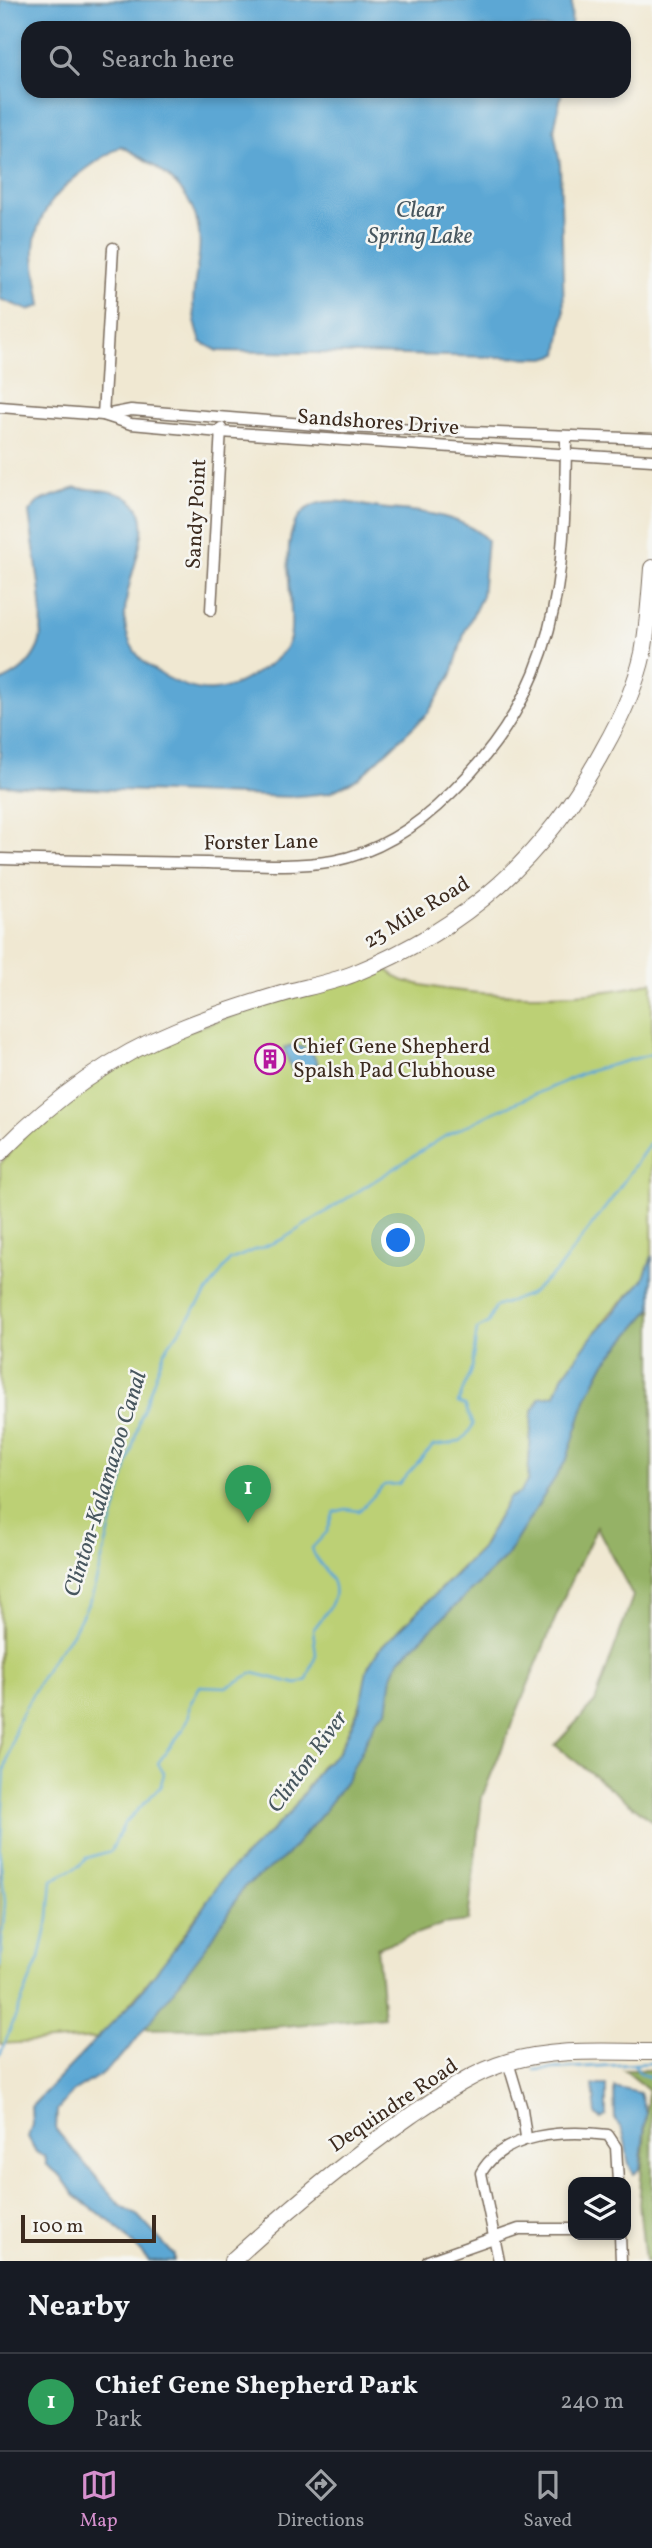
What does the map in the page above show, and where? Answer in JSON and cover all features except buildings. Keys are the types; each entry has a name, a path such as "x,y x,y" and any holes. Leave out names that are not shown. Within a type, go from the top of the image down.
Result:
{"main road":[{"name":"23 Mile Road","path":"0,1153 25,1128 80,1084 138,1049 176,1030 349,976 393,957 473,907 510,877 538,849 564,816 614,731 643,653 652,568"},
{"name":"Dequindre Road","path":"232,2261 303,2196 378,2138 445,2092 488,2069 508,2062 566,2052 652,2052"}],"street":[{"path":"103,415 113,248"},
{"name":"Sandshores Drive","path":"0,407 103,415 131,424 220,432 652,460"},
{"name":"Sandshores Drive","path":"103,415 131,410 334,426 566,438 652,439"},
{"name":"Sandy Point","path":"211,610 222,419"},
{"path":"334,426 334,439"},
{"path":"447,432 447,446"},
{"name":"Forster Lane","path":"0,859 312,863 374,849 409,829 453,792 494,745 537,670 559,589 566,438"},
{"path":"508,2062 522,2109 526,2137"},
{"path":"499,2261 481,2173 488,2161 526,2137 608,2135 616,2147 618,2177"},
{"path":"428,2261 519,2229 568,2229"},
{"path":"620,2240 621,2261"}],"green space":[{"path":"382,966 404,981 494,994 562,995 652,982 652,1256 643,1281 611,1312 562,1377 555,1395 540,1397 532,1413 528,1480 521,1493 509,1498 481,1548 380,1649 368,1668 362,1701 337,1755 322,1765 289,1814 224,1877 164,1963 100,2038 0,2044 0,1164 28,1131 84,1086 178,1034"},
{"path":"652,1283 652,1821 555,1745 595,1702 633,1596 597,1527 569,1585 482,1797 468,1921 443,1924 377,1948 384,2017 261,2028 120,2029 361,1731 383,1670 528,1504 582,1369"},
{"path":"624,2070 652,2070 652,2261 645,2261 639,2204 648,2089"}],"water":[{"name":"Clear Spring Lake","path":"0,0 572,0 571,21 21,21 21,98 561,98 554,130 560,164 564,313 558,354 545,358 218,351 201,342 193,311 200,240 191,205 170,178 121,146 91,165 63,188 43,216 36,233 34,251 41,306 28,310 0,299"},
{"path":"76,488 120,494 132,501 141,516 142,536 125,607 126,631 136,653 159,673 193,688 214,690 235,685 275,660 288,644 291,622 288,559 290,539 296,521 307,509 325,502 428,513 466,525 487,540 482,596 465,631 452,674 428,713 359,778 329,793 289,797 0,785 0,682 27,664 38,647 41,635 41,601 29,512 39,501"},
{"path":"293,1045 310,1049 318,1064 293,1073 284,1048"},
{"path":"652,1256 652,1308 604,1364 587,1397 567,1459 505,1558 399,1660 392,1676 387,1711 377,1719 347,1780 319,1818 285,1857 244,1887 210,1942 129,2049 102,2074 73,2092 57,2110 56,2130 119,2204 138,2216 174,2255 174,2261 149,2261 116,2226 75,2196 61,2176 47,2165 45,2157 36,2152 28,2137 32,2124 31,2107 135,1999 182,1939 224,1876 289,1814 322,1766 339,1752 360,1707 367,1669 378,1651 481,1549 509,1498 520,1493 528,1480 532,1413 540,1397 555,1395 562,1377 590,1339 643,1280"},
{"path":"593,2085 606,2085 606,2116 601,2119 596,2115"},
{"path":"614,2087 640,2093 646,2113 640,2169 634,2174 628,2161 623,2133 615,2121"}],"waterway":[{"name":"Clinton-Kalamazoo Canal","path":"0,1855 5,1769 17,1723 48,1665 74,1631 92,1596 140,1419 164,1352 230,1260 283,1239 442,1138 492,1113 586,1072 652,1054"},
{"path":"0,2055 41,1953 49,1919 52,1880 79,1866 86,1858 111,1851 124,1824 160,1787 164,1774 158,1763 182,1731 189,1716 189,1706 200,1686 227,1687 253,1673 297,1684 307,1680 316,1654 313,1630 334,1595 332,1580 312,1548 327,1532 334,1512 346,1509 359,1511 384,1485 399,1484 433,1446 461,1441 473,1425 465,1405 458,1403 472,1367 477,1329 488,1323 495,1307 530,1294 557,1271 652,1140"},
{"name":"Clinton-Kalamazoo Canal","path":"0,1857 5,1902 0,1966"},
{"path":"535,2070 652,2063"},
{"path":"634,2064 639,2072 652,2079"}],"place":[{"name":"Chief Gene Shepherd Spalsh Pad Clubhouse","path":"270,1059"},
{"name":"Chief Gene Shepherd Park","path":"248,1523"}],"water label":[{"name":"Clinton River","path":"308,1762"}]}
